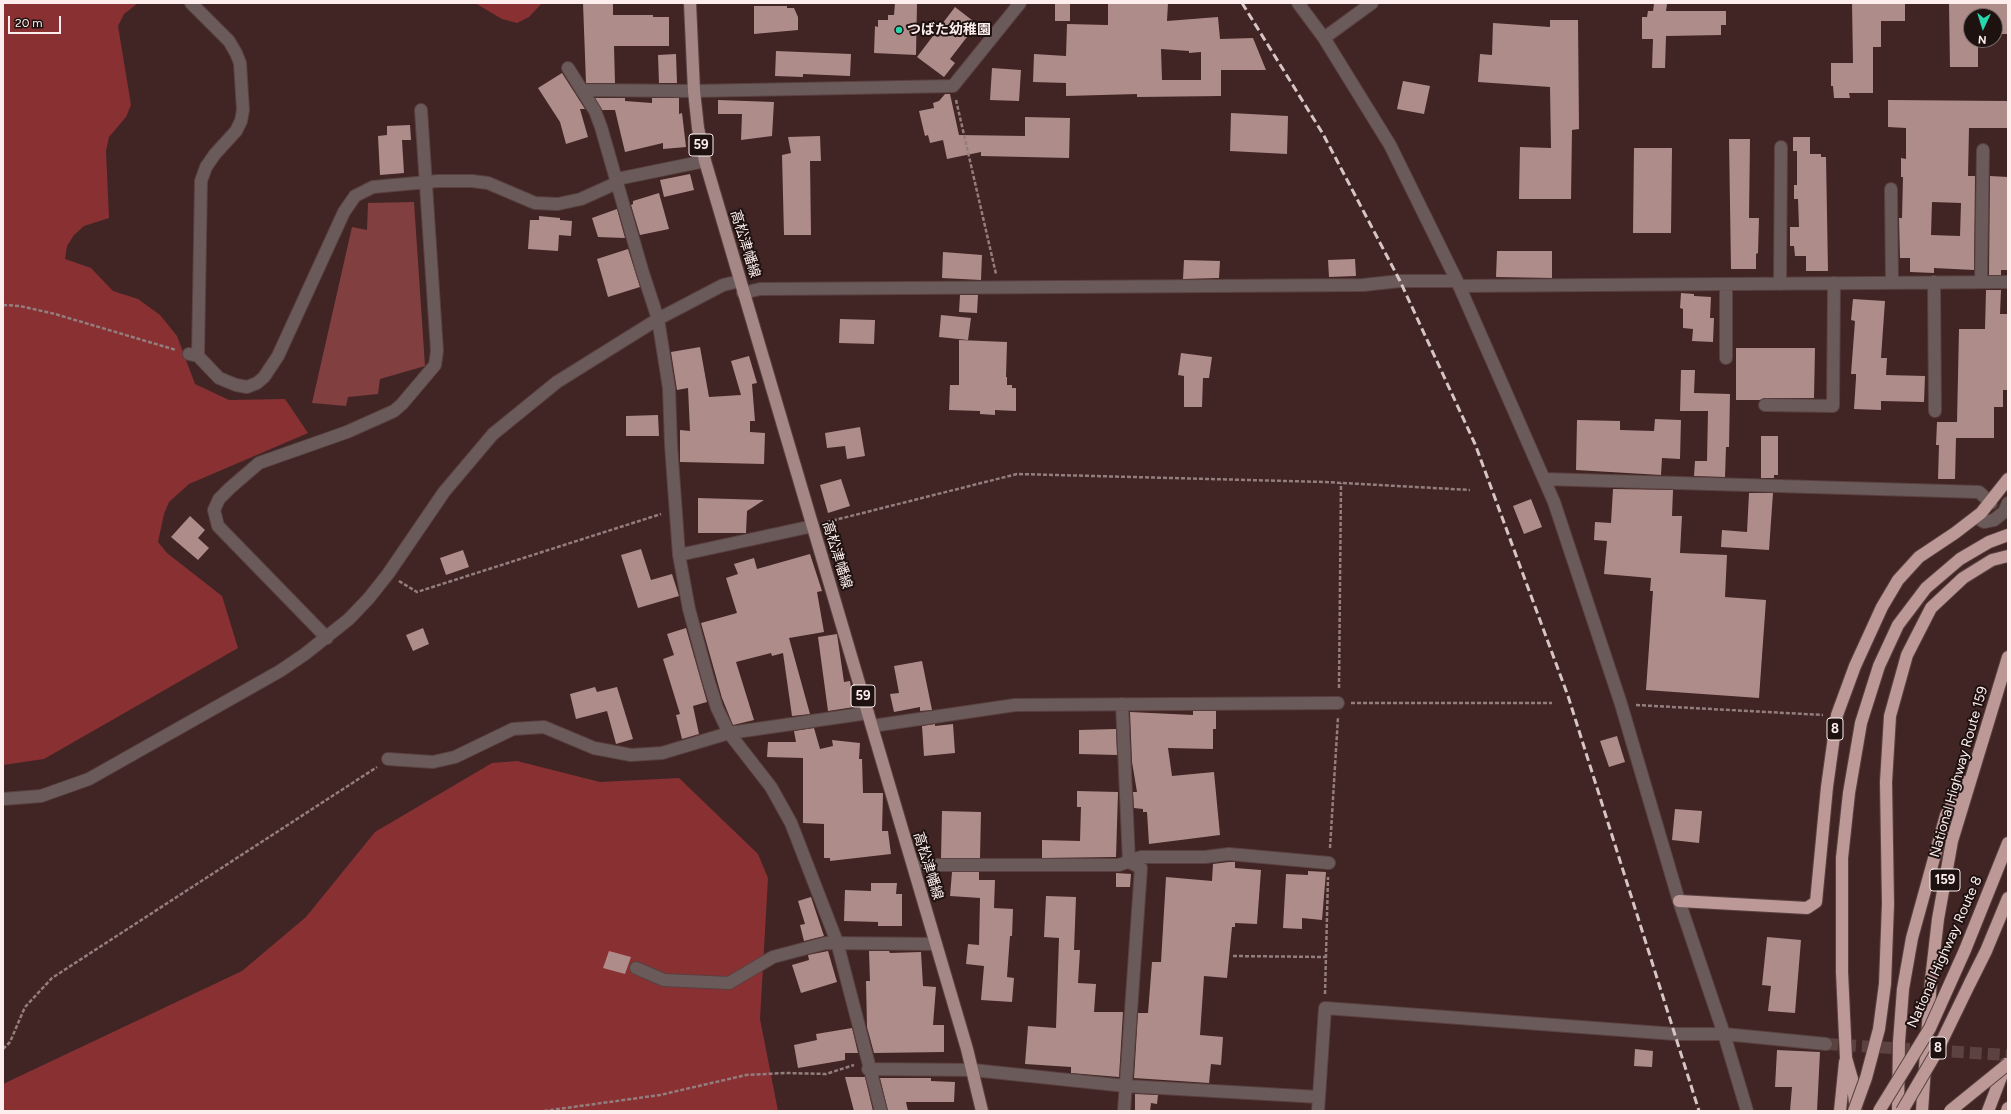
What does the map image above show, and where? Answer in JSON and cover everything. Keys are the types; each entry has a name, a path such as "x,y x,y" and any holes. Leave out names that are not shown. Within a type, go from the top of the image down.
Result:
{"highway":[{"name":"8","path":"1679,901 1807,908 1816,902 1827,787 1838,716 1855,666 1882,607 1898,580 1919,556 1976,517 1991,503 2008,479"},
{"path":"1840,1111 1846,1058 1842,972 1842,858 1849,793 1861,723 1879,666 1898,625 1926,588 1960,558 1989,542 2008,535"},
{"path":"1855,1111 1866,1078 1879,1028 1885,984 1888,904 1886,782 1890,716 1907,655 1931,608 1963,578 1992,560 2008,556"},
{"name":"National Highway Route 159","path":"1922,1111 1931,980 1938,919 1952,841 2008,656"},
{"path":"1898,1111 1899,1042 1903,989 1912,938 1946,815 1976,761"},
{"name":"National Highway Route 8","path":"1879,1111 1930,1028 1965,950 2008,843"},
{"name":"8","path":"1902,1111 1936,1053 1986,951 2008,898"},
{"path":"1846,1058 1852,1079 1855,1111"},
{"path":"1988,1111 2008,1059"},
{"path":"1950,1111 2008,1064"}],"main road":[{"name":"高松津幡線","path":"690,3 694,91 698,128 705,161 973,1070 982,1111"}],"street":[{"path":"191,3 229,42 240,63 243,110 241,121 236,131 215,154 206,167 201,181 194,355 219,378 236,385 247,387 257,383 264,377 278,356 344,212 356,196 373,187 425,182 454,181 488,183 535,203 558,204 581,199 622,178 705,161"},
{"path":"583,90 694,91 952,86 1020,3"},
{"path":"1298,3 1324,38 1390,145 1458,284 1554,502 1621,704 1679,901 1724,1034 1747,1111"},
{"path":"1324,38 1372,3"},
{"path":"568,68 595,111 601,127 642,270 658,319 669,388 675,510 679,555 689,609 708,678 717,708 729,733 771,787 791,823 836,942 880,1111"},
{"path":"327,638 218,526 214,510 219,499 259,463 347,432 394,411 402,404 434,365 438,351 421,110"},
{"path":"1780,284 1781,147"},
{"path":"1981,282 1983,150"},
{"path":"1891,189 1892,283"},
{"path":"3,799 41,796 90,779 280,671 327,638 359,608 388,574 444,492 492,434 557,382 658,319 723,285 760,289 1363,285 1400,281 1458,284 2008,282"},
{"path":"1934,282 1936,411"},
{"path":"1765,405 1833,406 1834,283"},
{"path":"1726,284 1726,358"},
{"path":"1544,479 1979,492 1991,503"},
{"path":"1976,517 1984,522 1994,520 2004,512 2008,503"},
{"path":"679,555 813,526"},
{"path":"872,726 1015,705 1338,703"},
{"path":"1122,704 1129,862"},
{"path":"388,759 433,762 455,757 513,729 544,727 594,748 631,756 662,753 729,733 868,713"},
{"path":"912,865 1119,865 1141,857 1205,857 1229,854 1329,863"},
{"path":"1124,1111 1141,868 1129,862"},
{"path":"636,968 664,980 729,983 774,956 826,942 936,944"},
{"path":"1318,1111 1325,1008 1667,1034 1724,1034 1826,1044"},
{"path":"867,1065 973,1070 1126,1086 1319,1097"}],"path":[{"path":"952,86 999,288"},
{"path":"3,305 20,306 55,314 194,355"},
{"path":"813,526 1017,474 1341,483 1470,490"},
{"path":"1325,1008 1329,863 1338,703 1341,483"},
{"path":"388,574 417,592 675,510"},
{"path":"1338,703 1552,703"},
{"path":"1621,704 1838,716"},
{"path":"3,1050 10,1042 24,1007 52,978 388,759"},
{"path":"1233,956 1326,957"},
{"path":"544,1111 660,1095 746,1075 786,1073 826,1074 867,1065"}],"shaded area":[{"path":"3,3 138,3 124,14 118,26 131,105 126,117 109,137 106,151 109,218 84,226 74,235 67,246 65,259 91,268 113,291 138,299 160,315 177,336 195,384 229,400 285,399 308,433 189,484 169,502 164,514 158,542 167,553 222,596 238,648 44,759 3,765"},
{"path":"475,3 542,3 529,17 517,23 502,19"},
{"path":"414,202 425,366 380,379 378,394 348,397 346,406 312,403 352,227 367,230 368,203"},
{"path":"517,761 600,782 679,778 758,854 768,878 760,1019 778,1111 3,1111 3,1084 242,971 306,917 375,832 492,763"}],"building":[{"path":"583,3 613,3 613,15 653,15 653,17 669,17 669,46 614,46 615,83 586,83"},
{"path":"895,3 917,3 916,55 874,53 875,26 878,27 878,20 888,20 888,15 894,15"},
{"path":"1108,3 1168,3 1167,21 1218,17 1220,39 1253,38 1266,70 1221,70 1221,96 1137,97 1137,94 1066,96 1066,83 1033,82 1034,54 1066,56 1067,24 1108,25","holes":["1161,49 1189,51 1189,53 1201,52 1201,80 1162,80"]},
{"path":"1852,3 1905,3 1905,21 1881,21 1881,47 1873,47 1873,93 1849,93 1850,98 1834,98 1833,86 1831,86 1831,63 1853,63"},
{"path":"1949,3 2008,3 2008,34 2003,34 2003,8 1963,8 1963,48 1978,48 1978,67 1950,67"},
{"path":"1055,4 1070,4 1070,21 1055,21"},
{"path":"1654,4 1667,4 1666,11 1726,11 1726,25 1721,25 1721,35 1666,36 1665,68 1652,68 1653,39 1642,39 1642,17 1647,17 1648,11 1653,11"},
{"path":"754,6 787,6 787,8 794,8 798,17 798,30 754,34"},
{"path":"955,7 977,24 950,59 955,63 944,77 917,57"},
{"path":"1550,20 1578,20 1579,129 1572,130 1571,199 1519,199 1520,147 1551,148 1550,87 1478,82 1480,54 1492,55 1493,23 1550,27"},
{"path":"776,51 851,54 850,76 803,74 803,77 775,76"},
{"path":"676,54 677,83 659,83 658,55"},
{"path":"992,68 1021,70 1019,101 990,100"},
{"path":"562,73 585,109 580,109 588,137 566,144 560,122 538,88"},
{"path":"1403,81 1430,86 1424,114 1397,109"},
{"path":"945,94 950,94 959,135 1025,136 1025,117 1070,118 1069,158 981,156 981,152 947,159 943,140 930,143 928,135 925,136 919,111 934,108 933,103 939,101"},
{"path":"595,98 625,98 625,101 652,103 652,98 679,98 679,114 682,113 686,147 663,149 663,143 625,152 615,110 602,110"},
{"path":"718,100 774,102 772,136 741,140 742,114 718,114"},
{"path":"1888,100 2008,101 2008,128 1969,128 1968,176 1975,176 1974,270 1934,268 1934,273 1910,272 1910,258 1900,258 1899,218 1902,218 1903,177 1901,177 1901,158 1906,159 1906,128 1888,127","holes":["1932,202 1961,203 1960,236 1931,235"]},
{"path":"1231,113 1288,116 1287,154 1230,151"},
{"path":"410,125 411,140 402,140 404,173 380,175 378,136 387,135 387,126"},
{"path":"820,136 821,161 810,161 811,235 784,235 782,155 791,153 788,137"},
{"path":"1793,137 1810,137 1810,154 1821,154 1821,157 1826,157 1828,271 1806,271 1806,256 1795,256 1794,246 1790,246 1790,227 1799,227 1798,199 1794,199 1794,185 1797,185 1797,151 1793,151"},
{"path":"1729,139 1750,139 1749,218 1759,218 1756,269 1731,269"},
{"path":"1634,148 1672,148 1671,233 1633,233"},
{"path":"690,174 694,190 664,197 660,180"},
{"path":"1990,176 2008,177 2008,270 2001,270 2001,275 1989,275"},
{"path":"659,193 669,229 640,235 631,205 633,204 633,201"},
{"path":"617,209 625,238 598,237 592,218"},
{"path":"539,216 572,221 571,236 559,235 558,251 528,249 530,220 539,220"},
{"path":"628,249 640,287 608,297 597,259"},
{"path":"1497,251 1552,251 1552,278 1496,277"},
{"path":"943,252 982,255 981,280 942,278"},
{"path":"1355,259 1356,276 1329,277 1328,260"},
{"path":"1184,260 1220,261 1219,278 1183,279"},
{"path":"1986,290 2001,290 2000,314 2008,314 2008,390 2003,390 2003,407 1994,407 1994,438 1956,438 1955,479 1938,479 1939,445 1936,445 1937,422 1957,422 1959,329 1985,329"},
{"path":"1681,293 1694,294 1694,296 1711,297 1710,318 1714,318 1713,342 1692,341 1693,329 1683,328 1683,309 1680,308"},
{"path":"960,295 978,295 977,313 959,312"},
{"path":"1853,299 1885,301 1881,358 1887,358 1886,375 1925,376 1924,402 1881,401 1881,410 1854,409 1856,374 1851,374 1855,321 1851,320"},
{"path":"941,315 971,318 968,340 939,337"},
{"path":"840,319 875,320 874,344 839,343"},
{"path":"959,340 1007,342 1007,385 1012,385 1012,388 1016,388 1016,411 995,410 995,415 980,414 980,411 949,410 950,385 959,385"},
{"path":"700,347 709,397 741,395 731,361 749,356 757,383 752,384 755,421 750,421 750,432 765,433 764,464 680,462 680,430 690,431 688,388 677,390 671,352"},
{"path":"1736,348 1815,348 1814,398 1765,398 1760,400 1736,400"},
{"path":"1181,353 1212,357 1209,378 1203,378 1202,407 1184,407 1184,376 1178,375"},
{"path":"1681,370 1695,370 1694,393 1730,394 1729,447 1726,447 1725,477 1694,476 1695,461 1707,461 1708,411 1680,411"},
{"path":"658,415 659,436 626,436 626,416"},
{"path":"1655,419 1681,420 1680,459 1662,458 1661,475 1576,470 1577,420 1620,421 1620,430 1654,431"},
{"path":"860,427 865,456 847,459 845,446 827,448 825,433"},
{"path":"1761,436 1778,436 1778,475 1774,475 1774,478 1761,478"},
{"path":"841,479 850,506 828,513 820,485"},
{"path":"1613,489 1673,490 1672,516 1682,516 1680,553 1727,555 1725,597 1766,600 1759,698 1646,690 1653,591 1650,591 1651,578 1604,574 1607,541 1594,540 1595,522 1611,523"},
{"path":"1749,493 1773,493 1769,550 1721,547 1722,530 1747,532"},
{"path":"698,498 764,500 747,511 746,533 698,533"},
{"path":"1531,499 1542,527 1524,534 1513,506"},
{"path":"190,516 205,530 198,538 209,548 198,560 171,537"},
{"path":"641,549 651,580 672,574 679,596 638,608 621,555"},
{"path":"463,550 469,567 446,575 440,558"},
{"path":"810,554 822,591 817,592 824,632 789,638 810,714 792,716 783,653 772,656 771,653 736,662 754,720 733,725 722,698 701,623 737,613 726,578 738,574 734,564 754,558 757,569"},
{"path":"423,628 429,644 413,651 406,635"},
{"path":"686,628 707,702 693,706 699,734 682,739 676,715 680,714 663,659 674,655 667,634"},
{"path":"837,634 844,682 850,681 854,707 828,711 818,637"},
{"path":"922,661 932,710 920,711 920,707 894,712 890,694 899,693 894,666"},
{"path":"595,687 597,692 617,687 633,739 616,744 607,711 576,719 570,694"},
{"path":"1193,711 1216,711 1216,729 1213,729 1213,749 1168,748 1172,776 1214,772 1220,835 1149,844 1147,812 1143,812 1143,809 1134,808 1133,792 1137,792 1132,762 1130,712 1193,715"},
{"path":"935,724 935,726 953,724 955,753 924,756 922,726"},
{"path":"814,728 820,749 833,746 832,740 860,743 859,759 862,759 863,793 883,793 882,831 888,831 891,854 830,861 830,858 824,858 824,824 803,823 803,758 767,757 768,742 796,742 794,731"},
{"path":"1116,729 1117,755 1079,754 1079,730"},
{"path":"1617,736 1625,762 1609,767 1600,741"},
{"path":"1077,791 1118,792 1116,857 1042,858 1042,840 1080,841 1081,807 1077,807"},
{"path":"1675,809 1702,811 1699,843 1672,840"},
{"path":"942,811 981,812 980,858 941,858"},
{"path":"1235,862 1235,868 1261,870 1257,924 1235,923 1235,927 1232,927 1227,978 1204,976 1200,1035 1223,1037 1221,1065 1211,1064 1209,1083 1134,1078 1138,1013 1148,1013 1152,962 1161,962 1166,877 1212,881 1213,864"},
{"path":"1308,871 1326,872 1322,920 1302,918 1302,929 1283,928 1286,874 1308,875"},
{"path":"952,872 979,872 979,880 995,880 994,908 1013,909 1012,936 1010,936 1007,977 1014,978 1012,1002 981,1000 984,966 966,964 968,944 979,945 980,898 950,896"},
{"path":"1116,873 1131,874 1130,887 1116,887"},
{"path":"871,883 897,883 896,894 902,894 902,926 878,926 878,922 844,921 845,890 871,891"},
{"path":"1046,896 1076,897 1074,950 1080,950 1078,983 1096,984 1094,1012 1123,1012 1119,1077 1071,1073 1071,1067 1025,1064 1028,1026 1056,1028 1059,938 1044,937"},
{"path":"811,897 824,936 804,941 800,925 805,924 798,901"},
{"path":"1767,937 1801,940 1795,1013 1768,1011 1771,986 1762,985"},
{"path":"609,951 631,957 625,974 603,968"},
{"path":"828,951 837,982 801,993 792,965 809,960 808,955"},
{"path":"869,951 889,951 890,953 921,952 923,986 936,987 933,1025 944,1025 944,1052 874,1053 867,1027 866,981 870,981"},
{"path":"852,1028 858,1053 845,1053 845,1060 798,1068 794,1045 817,1040 816,1034"},
{"path":"1635,1049 1653,1051 1652,1067 1634,1066"},
{"path":"1777,1050 1820,1052 1817,1111 1790,1111 1792,1087 1775,1087"},
{"path":"845,1077 865,1077 873,1111 854,1111"},
{"path":"880,1078 931,1078 931,1081 955,1082 954,1102 906,1102 908,1111 888,1111"},
{"path":"1135,1094 1158,1095 1157,1104 1151,1103 1150,1111 1135,1111"}],"tunnel":[{"path":"1826,1044 2008,1055"}],"railway":[{"path":"1242,3 1323,134 1400,281 1475,444 1568,696 1699,1111"}],"place":[{"name":"つばた幼稚園","path":"899,30"}]}
